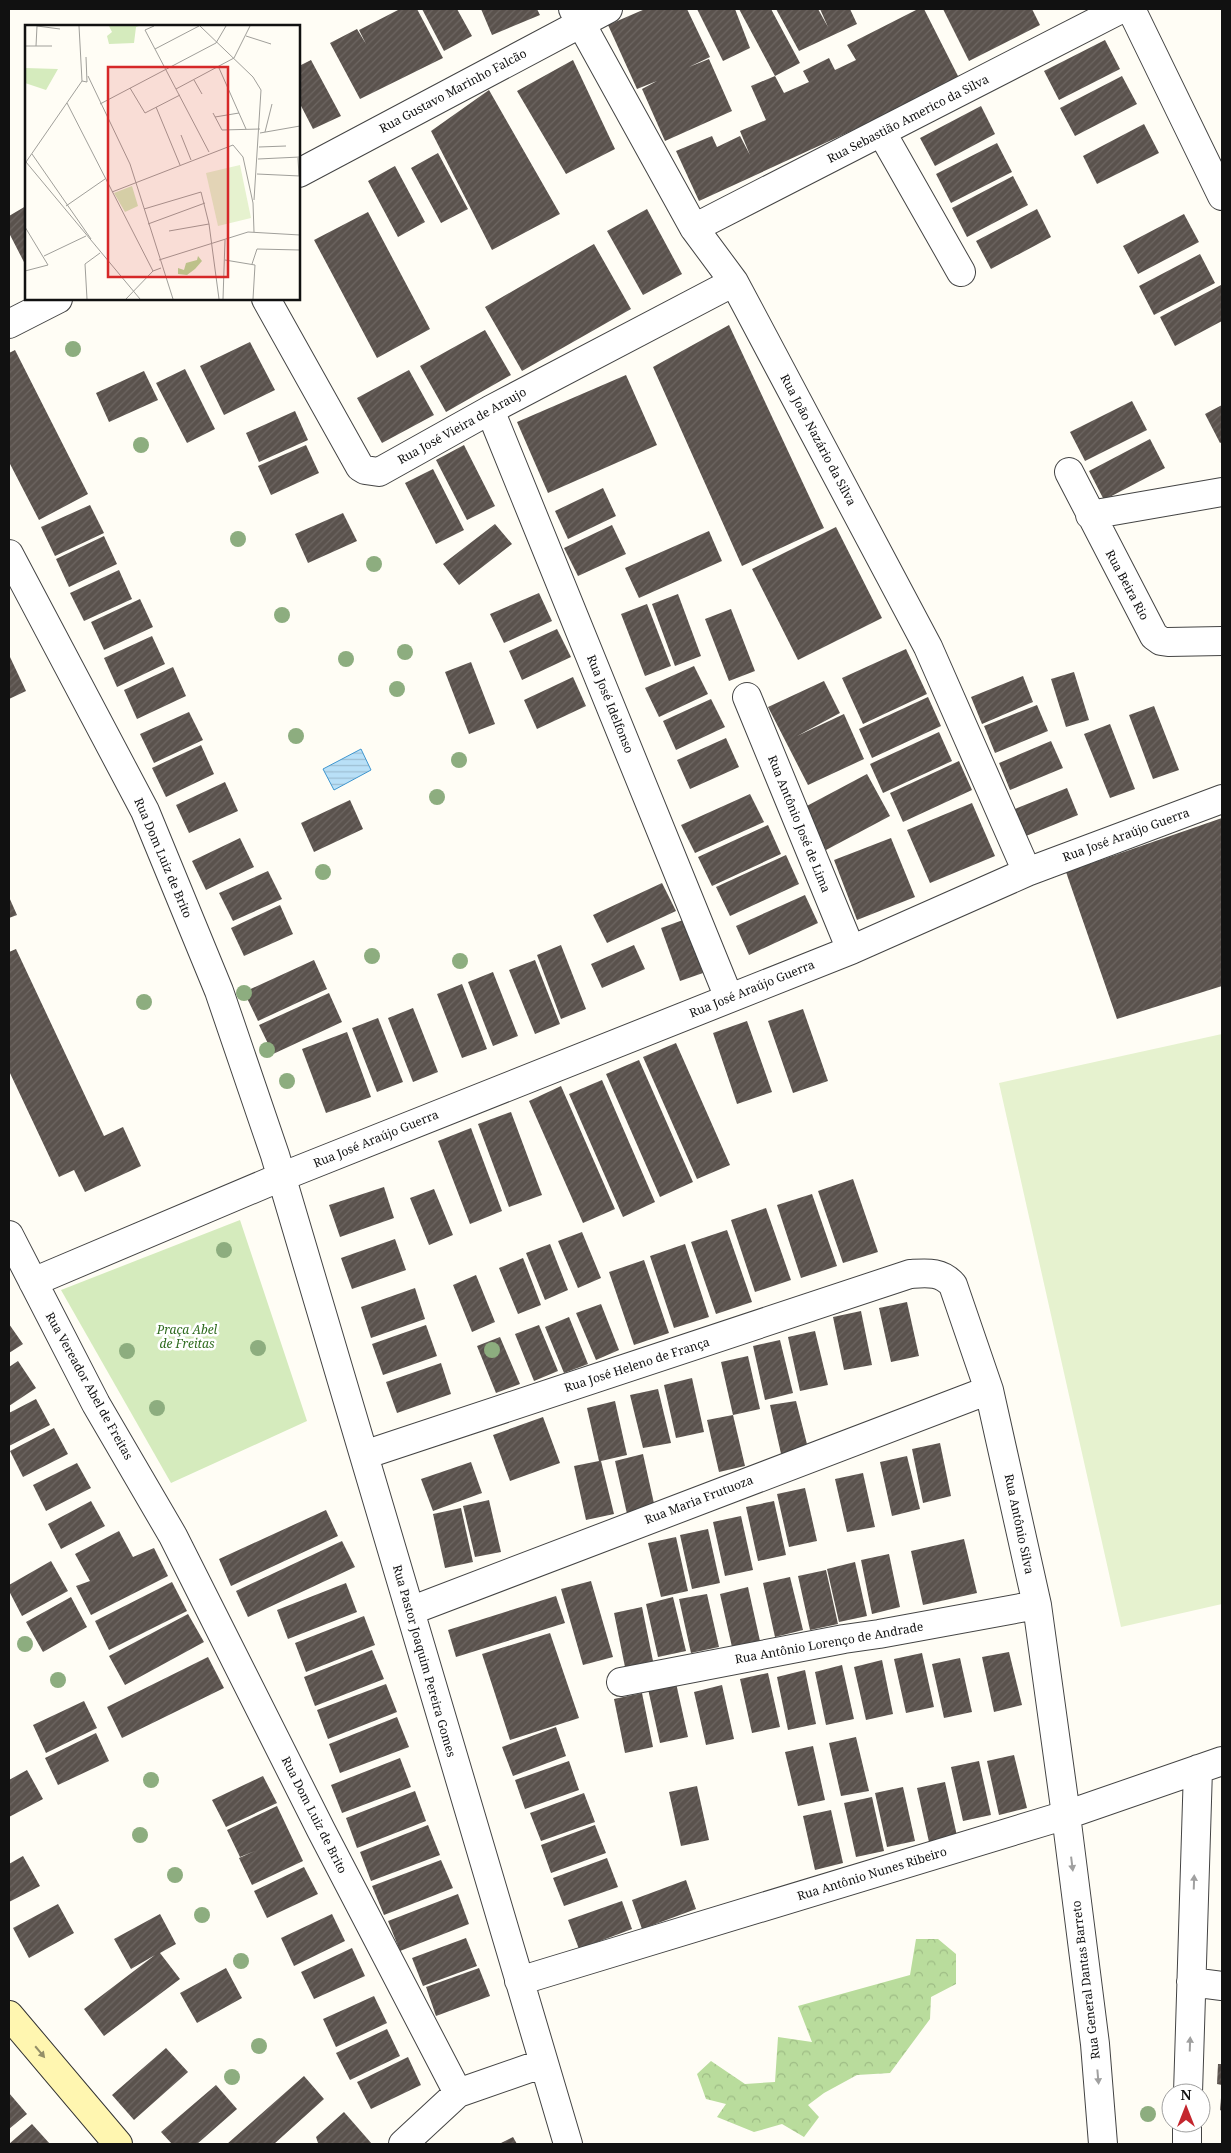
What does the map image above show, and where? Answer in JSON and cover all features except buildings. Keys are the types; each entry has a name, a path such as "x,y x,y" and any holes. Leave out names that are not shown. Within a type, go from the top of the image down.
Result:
{"main road":[{"path":"9,2015 118,2144"}],"street":[{"name":"Rua Gustavo Marinho Falcão","path":"300,172 576,16 608,9"},
{"name":"Rua Sebastião Americo da Silva","path":"694,228 1121,9"},
{"path":"1131,9 1222,196"},
{"name":"Rua João Nazário da Silva","path":"576,16 694,228 734,282 928,648 1027,872"},
{"path":"882,133 961,272"},
{"name":"Rua José Vieira de Araujo","path":"267,300 360,467 378,472 490,410 734,282"},
{"path":"9,324 56,300"},
{"name":"Rua José Idelfonso","path":"490,410 729,998"},
{"name":"Rua Beira Rio","path":"1069,472 1154,636 1161,641 1168,642 1222,641"},
{"path":"1090,515 1222,492"},
{"name":"Rua Dom Luiz de Brito","path":"9,554 145,811 219,991 281,1177"},
{"name":"Rua Antônio José de Lima","path":"747,697 851,950"},
{"name":"Rua José Araújo Guerra","path":"281,1177 851,950 1027,872 1222,799"},
{"path":"33,1282 281,1177"},
{"name":"Rua Pastor Joaquim Pereira Gomes","path":"281,1177 568,2144"},
{"name":"Rua Vereador Abel de Freitas","path":"9,1235 96,1404 173,1536"},
{"name":"Rua José Heleno de França","path":"364,1455 910,1274"},
{"name":"Rua Antônio Silva","path":"910,1274 938,1274 947,1278 953,1285 989,1390 1036,1605 1066,1815"},
{"name":"Rua Maria Frutuoza","path":"410,1611 989,1390"},
{"name":"Rua Dom Luiz de Brito","path":"173,1536 321,1830 458,2093"},
{"name":"Rua Antônio Lorenço de Andrade","path":"621,1682 844,1639 1036,1605"},
{"path":"1188,2083 1191,1982 1210,1765"},
{"name":"Rua Antônio Nunes Ribeiro","path":"519,1981 1066,1815 1210,1765"},
{"name":"Rua General Dantas Barreto","path":"1066,1815 1095,2044 1103,2144"},
{"path":"1191,1982 1222,1986"},
{"path":"402,2144 458,2093 544,2063"}],"green space":[{"path":"1222,1034 1222,1604 1121,1627 999,1083"},
{"name":"Praça Abel de Freitas","path":"240,1220 307,1421 171,1483 61,1290"},
{"path":"916,1939 938,1939 956,1954 956,1984 931,1997 930,2019 890,2073 857,2075 824,2093 808,2105 819,2117 804,2137 782,2124 754,2132 717,2117 726,2104 706,2099 697,2074 711,2061 745,2084 775,2082 778,2037 812,2042 798,2006 910,1975"}],"water":[{"path":"361,749 371,770 334,790 323,769"}]}
